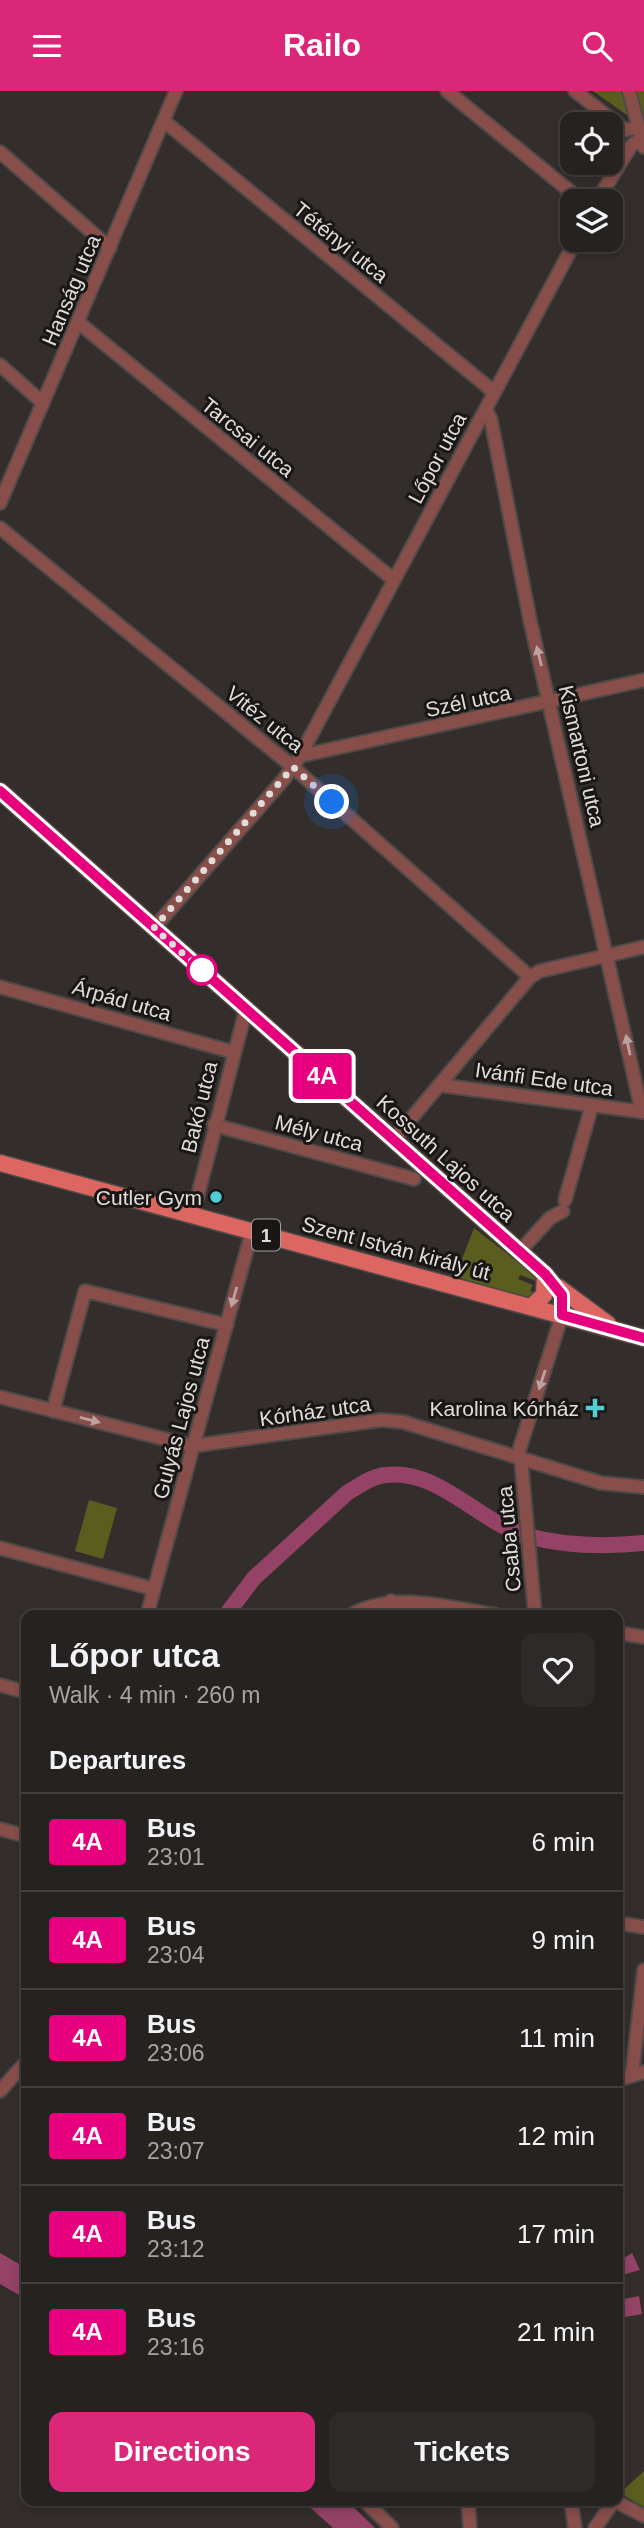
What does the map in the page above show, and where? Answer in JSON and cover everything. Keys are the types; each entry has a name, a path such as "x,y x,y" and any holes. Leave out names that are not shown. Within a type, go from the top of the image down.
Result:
{"main road":[{"name":"Kossuth Lajos utca","path":"0,791 551,1280 619,1332"},
{"name":"Szent István király út","path":"0,1163 532,1306 619,1332"},
{"path":"532,1306 544,1295 551,1280"},
{"path":"551,1280 564,1300 562,1315"},
{"name":"1","path":"619,1332 644,1338"}],"street":[{"path":"447,91 567,189"},
{"path":"575,91 625,130 641,137"},
{"path":"629,91 641,137"},
{"name":"Hanság utca","path":"0,503 79,323 164,121 173,93"},
{"name":"Tétényi utca","path":"164,121 494,392"},
{"path":"604,189 630,147 641,137"},
{"path":"0,152 110,248"},
{"name":"Lőpor utca","path":"154,928 296,762 570,252"},
{"name":"Tarcsai utca","path":"79,323 394,580"},
{"path":"0,365 43,403"},
{"name":"Kismartoni utca","path":"486,409 491,420 530,620 643,1112"},
{"name":"Vitéz utca","path":"0,528 296,762 530,977"},
{"name":"Szél utca","path":"296,762 644,680"},
{"path":"394,1139 530,977 540,971 644,947"},
{"name":"Árpád utca","path":"0,987 233,1052"},
{"name":"Bakó utca","path":"193,1215 246,1009"},
{"name":"Ivánfi Ede utca","path":"439,1085 643,1112"},
{"path":"520,1251 564,1205 592,1105"},
{"name":"Mély utca","path":"214,1125 414,1179"},
{"name":"Gulyás Lajos utca","path":"148,1610 252,1231"},
{"path":"53,1411 85,1291 227,1325"},
{"name":"Csaba utca","path":"535,1610 519,1458 562,1315"},
{"path":"0,1397 192,1446"},
{"name":"Kórház utca","path":"192,1446 381,1420 403,1422 601,1483 644,1487"},
{"path":"0,1548 154,1590"},
{"path":"361,1610 372,1604 391,1601 458,1610"},
{"path":"390,1610 391,1601"},
{"path":"623,1634 644,1637"},
{"path":"0,1685 21,1691"},
{"path":"0,1829 21,1835"},
{"path":"623,1924 644,1927"},
{"path":"638,2074 644,1970"},
{"path":"0,2091 21,2067"},
{"path":"623,2505 644,2517"},
{"path":"370,2506 392,2528"},
{"path":"468,2506 470,2528"},
{"path":"572,2506 575,2528"},
{"path":"594,2528 611,2506"}],"green space":[{"path":"593,91 644,91 644,127"},
{"path":"474,1228 537,1277 536,1281 520,1275 518,1279 533,1285 530,1291 540,1294 528,1297 455,1277"},
{"path":"89,1500 117,1508 103,1559 75,1551"},
{"path":"644,2471 644,2507 623,2495 623,2490"}],"shaded area":[{"path":"0,2253 21,2265 21,2296 0,2284"},
{"path":"632,2253 640,2270 623,2275 623,2259"},
{"path":"639,2296 642,2314 623,2317 623,2299"},
{"path":"309,2506 352,2506 375,2528 333,2528"}],"waterway":[{"path":"230,1610 254,1578 347,1493 386,1475 405,1475 423,1480 441,1488 492,1520 527,1536 585,1545 644,1543"}],"bus line":[{"name":"4A","path":"0,791 545,1274 562,1295 565,1306 562,1315 644,1338"}],"place":[{"name":"Cutler Gym","path":"216,1197"},
{"name":"Karolina Kórház","path":"595,1408"}],"route":[{"path":"202,970 206,974 154,928 293,767 332,802"}]}
